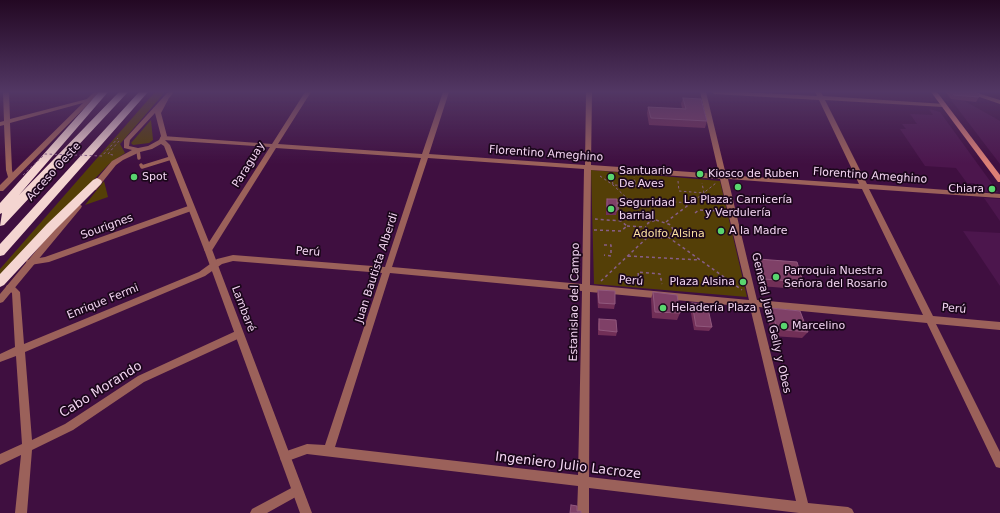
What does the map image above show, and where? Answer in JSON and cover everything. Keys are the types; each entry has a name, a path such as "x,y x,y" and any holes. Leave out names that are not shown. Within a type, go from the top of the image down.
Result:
{"highway":[{"path":"0,210 83,116"},
{"name":"Acceso Oeste","path":"0,222 101,116"},
{"name":"Acceso Oeste","path":"0,252 122,116"},
{"path":"5,285 51,228 97,182"}],"main road":[{"path":"951,116 1000,180"}],"street":[{"path":"11,177 3,123 31,116"},
{"path":"0,189 73,116"},
{"path":"138,150 126,147 127,140 149,116"},
{"name":"Lambaré","path":"159,116 162,140 167,145 208,250 306,513"},
{"name":"Paraguay","path":"208,250 293,116"},
{"name":"Juan Bautista Alberdi","path":"328,451 438,116"},
{"name":"Estanislao del Campo","path":"583,513 589,116"},
{"name":"General Juan Gelly y Obes","path":"709,116 804,510"},
{"path":"829,116 1000,463"},
{"path":"0,300 5,285 30,262 114,163 138,150 150,148 162,140"},
{"name":"Florentino Ameghino","path":"162,140 274,145 1000,196"},
{"name":"Sourignes","path":"30,262 46,260 191,208"},
{"name":"Perú","path":"213,265 233,258 388,270 1000,326"},
{"name":"Enrique Fermi","path":"0,358 202,274 213,265"},
{"path":"5,285 16,292 21,348 27,448 21,513"},
{"name":"Cabo Morando","path":"0,460 69,427 141,379 239,334"},
{"name":"Ingeniero Julio Lacroze","path":"285,457 307,450 328,451 804,510 848,513"},
{"path":"256,513 297,490"}],"lane":[{"path":"138,150 139,158"},
{"path":"141,165 142,167 172,158"}],"path":[{"path":"23,175 45,154 102,156 118,138 121,138 108,154 121,158"},
{"path":"588,168 613,185 651,221"},
{"path":"612,175 613,185"},
{"path":"613,185 636,186 634,176"},
{"path":"666,222 724,177"},
{"path":"678,180 680,191 704,193"},
{"path":"702,181 704,193"},
{"path":"629,200 691,203"},
{"path":"611,202 618,203 618,210"},
{"path":"695,213 699,210 724,211"},
{"path":"588,219 621,221 627,226 646,227"},
{"path":"658,220 666,222 673,230 672,234 668,237 659,238 650,234 646,227 651,221 658,220"},
{"path":"588,229 621,231 627,226"},
{"path":"587,289 604,279 650,234"},
{"path":"668,237 743,290 753,303"},
{"path":"604,245 611,245 611,256 604,255"},
{"path":"628,256 700,260"},
{"path":"638,282 638,272 660,274 662,284"}],"shaded area":[{"path":"911,116 943,116 998,192 981,192 974,183 967,183 956,168 925,166 900,129 906,129 902,124 917,124"},
{"path":"963,116 991,116 1000,121 1000,164"},
{"path":"984,198 1000,199 1000,221"},
{"path":"963,231 1000,233 1000,286"}],"green space":[{"path":"134,116 144,116 120,144 125,153 109,164 0,277 0,269"},
{"path":"151,120 153,140 149,143 133,145 131,143"},
{"name":"Adolfo Alsina","path":"591,170 720,181 747,297 594,284"},
{"path":"104,181 108,197 85,205"}],"building":[{"path":"650,116 706,116 707,121 651,118"},
{"path":"607,199 617,199 617,211 607,210"},
{"path":"758,259 797,262 803,282 764,279"},
{"path":"598,290 615,291 615,304 599,303"},
{"name":"Heladería Plaza","path":"653,292 677,295 680,313 655,312"},
{"path":"692,303 707,304 712,327 696,326"},
{"path":"771,308 800,311 808,332 777,329"},
{"path":"599,319 616,320 617,332 599,330"},
{"path":"571,505 577,506 577,511 581,511 581,513 570,513"}],"place":[{"name":"Kiosco de Ruben","path":"700,174"},
{"name":"Spot","path":"134,177"},
{"name":"Santuario De Aves","path":"611,177"},
{"name":"La Plaza: Carnicería y Verdulería","path":"738,187"},
{"name":"Chiara","path":"992,189"},
{"name":"Seguridad barrial","path":"611,209"},
{"name":"A la Madre","path":"721,231"},
{"name":"Parroquia Nuestra Señora del Rosario","path":"776,277"},
{"name":"Plaza Alsina","path":"743,282"},
{"name":"Heladería Plaza","path":"663,308"},
{"name":"Marcelino","path":"784,326"}]}
